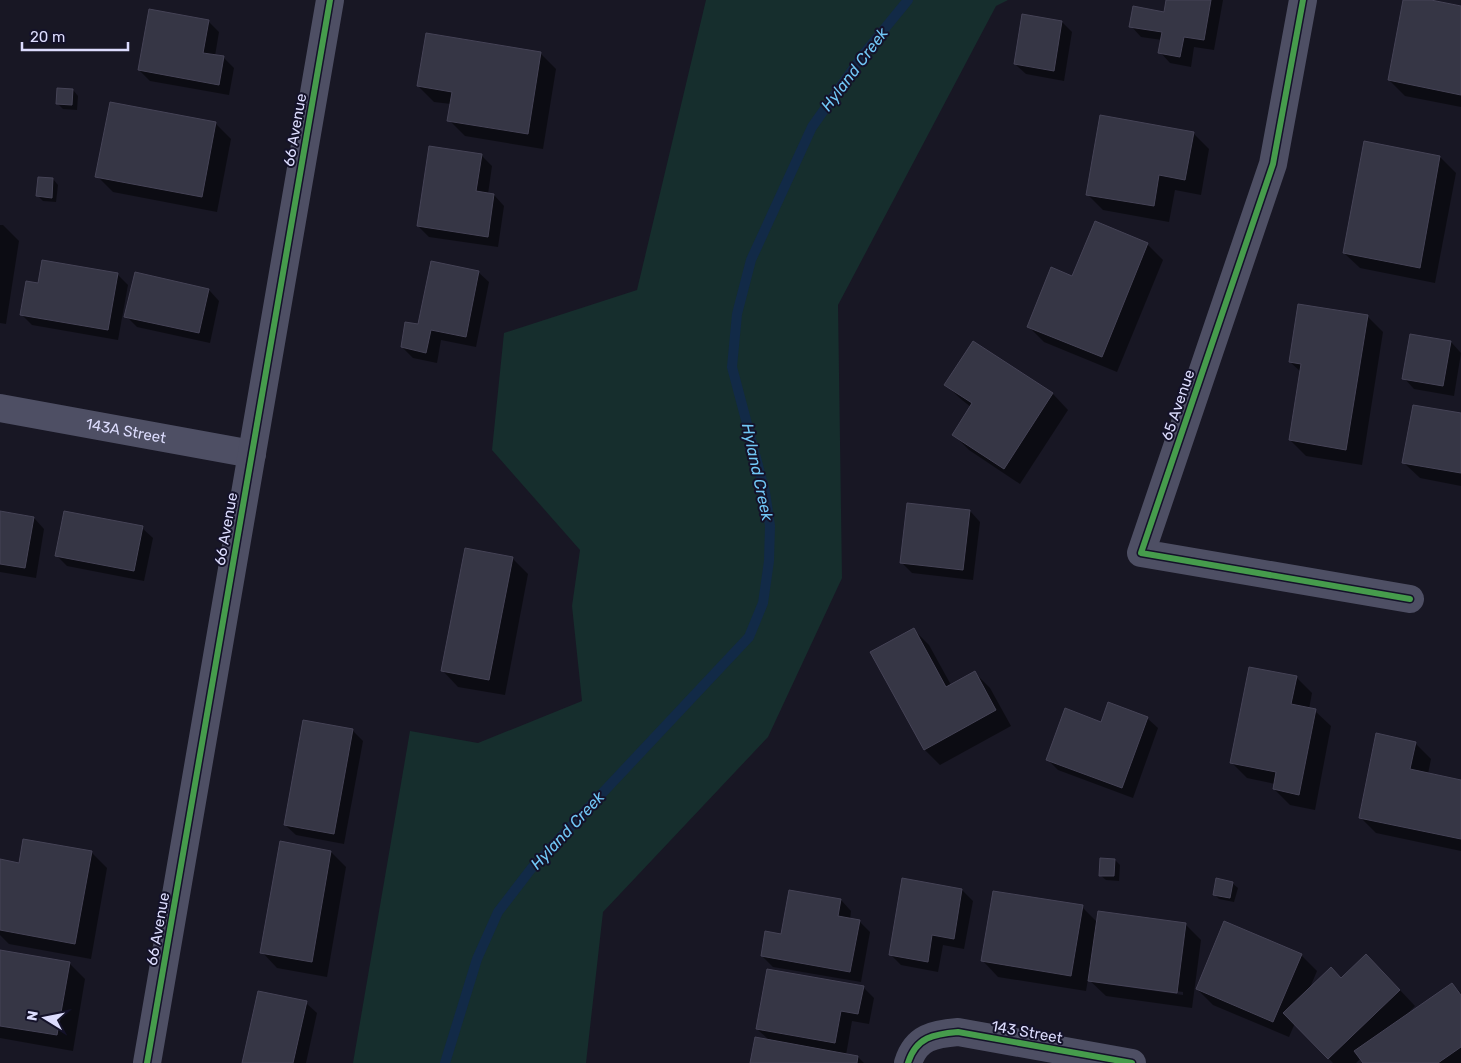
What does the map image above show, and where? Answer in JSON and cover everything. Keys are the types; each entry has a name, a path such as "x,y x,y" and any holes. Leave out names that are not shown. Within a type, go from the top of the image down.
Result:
{"street":[{"name":"66 Avenue","path":"147,1063 330,0"},
{"name":"65 Avenue","path":"1303,0 1273,164 1140,553 1410,599"},
{"name":"143A Street","path":"0,408 252,454"},
{"name":"143 Street","path":"914,1053 936,1034 958,1032 1132,1063"}],"green space":[{"path":"706,0 1008,0 996,6 838,305 842,578 768,737 603,912 586,1063 353,1063 410,731 478,743 582,701 572,606 580,550 492,450 504,333 637,290"}],"building":[{"path":"1166,0 1211,0 1204,40 1184,37 1180,57 1158,53 1162,32 1129,27 1133,6 1164,12"},
{"path":"1403,0 1431,0 1461,6 1461,95 1388,80"},
{"path":"149,9 209,20 203,53 224,56 219,85 138,70"},
{"path":"1022,14 1062,21 1054,71 1014,64"},
{"path":"426,33 541,52 528,134 447,121 452,92 417,86"},
{"path":"57,88 73,89 72,105 56,104"},
{"path":"110,102 216,122 202,197 95,177"},
{"path":"1100,115 1194,132 1185,180 1159,175 1154,206 1086,195"},
{"path":"1364,141 1440,156 1420,268 1343,253"},
{"path":"429,146 482,154 476,191 494,194 488,237 417,226"},
{"path":"38,177 53,178 52,198 36,196"},
{"path":"1095,221 1148,243 1102,357 1027,327 1051,267 1072,276"},
{"path":"42,260 118,273 108,330 20,315 26,281 38,283"},
{"path":"431,261 479,271 466,337 431,330 426,353 401,347 405,322 418,324"},
{"path":"135,272 209,289 199,333 124,317"},
{"path":"1298,304 1368,315 1346,450 1289,440 1301,364 1289,362"},
{"path":"1410,334 1451,341 1443,386 1402,379"},
{"path":"973,341 1053,393 1004,469 952,435 972,403 944,385"},
{"path":"1413,405 1461,413 1461,473 1402,463"},
{"path":"907,503 970,510 963,570 900,563"},
{"path":"0,511 34,517 25,568 0,564"},
{"path":"64,511 143,526 134,571 55,556"},
{"path":"465,548 513,557 489,680 441,671"},
{"path":"914,628 946,687 975,671 996,710 924,750 870,652"},
{"path":"1249,667 1297,676 1291,704 1316,709 1299,795 1273,789 1276,772 1230,763"},
{"path":"1108,702 1148,717 1122,788 1046,760 1065,708 1101,722"},
{"path":"303,720 353,729 334,834 284,825"},
{"path":"1376,733 1416,742 1410,769 1461,780 1461,839 1359,818"},
{"path":"23,839 92,851 75,944 0,930 0,859 19,863"},
{"path":"280,841 331,851 312,962 260,953"},
{"path":"1100,858 1115,859 1114,876 1099,876"},
{"path":"902,878 962,889 954,939 932,935 928,962 889,955"},
{"path":"1216,878 1233,882 1230,898 1213,895"},
{"path":"789,890 841,899 838,916 860,920 850,972 761,956 765,931 781,934"},
{"path":"993,891 1083,905 1071,976 981,961"},
{"path":"1098,911 1186,923 1177,993 1088,981"},
{"path":"1224,921 1302,954 1273,1022 1196,989"},
{"path":"0,950 70,962 57,1035 0,1026"},
{"path":"1366,954 1400,990 1328,1059 1283,1013 1331,967 1341,978"},
{"path":"767,969 864,986 858,1014 841,1011 835,1043 756,1029"},
{"path":"1452,983 1461,995 1461,1047 1438,1063 1363,1063 1354,1051"},
{"path":"258,991 307,1001 293,1063 242,1063"},
{"path":"755,1037 858,1056 857,1063 750,1063"}],"waterway":[{"name":"Hyland Creek","path":"445,1063 477,959 498,912 531,869 749,637 763,603 769,561 770,526 765,492 732,367 737,314 751,260 812,127 863,55 908,0"}],"cycle path":[{"path":"147,1063 330,0"},
{"path":"1303,0 1273,164 1141,553 1410,599"},
{"path":"908,1063 911,1054 921,1042 941,1034 958,1032 1132,1063"}]}
